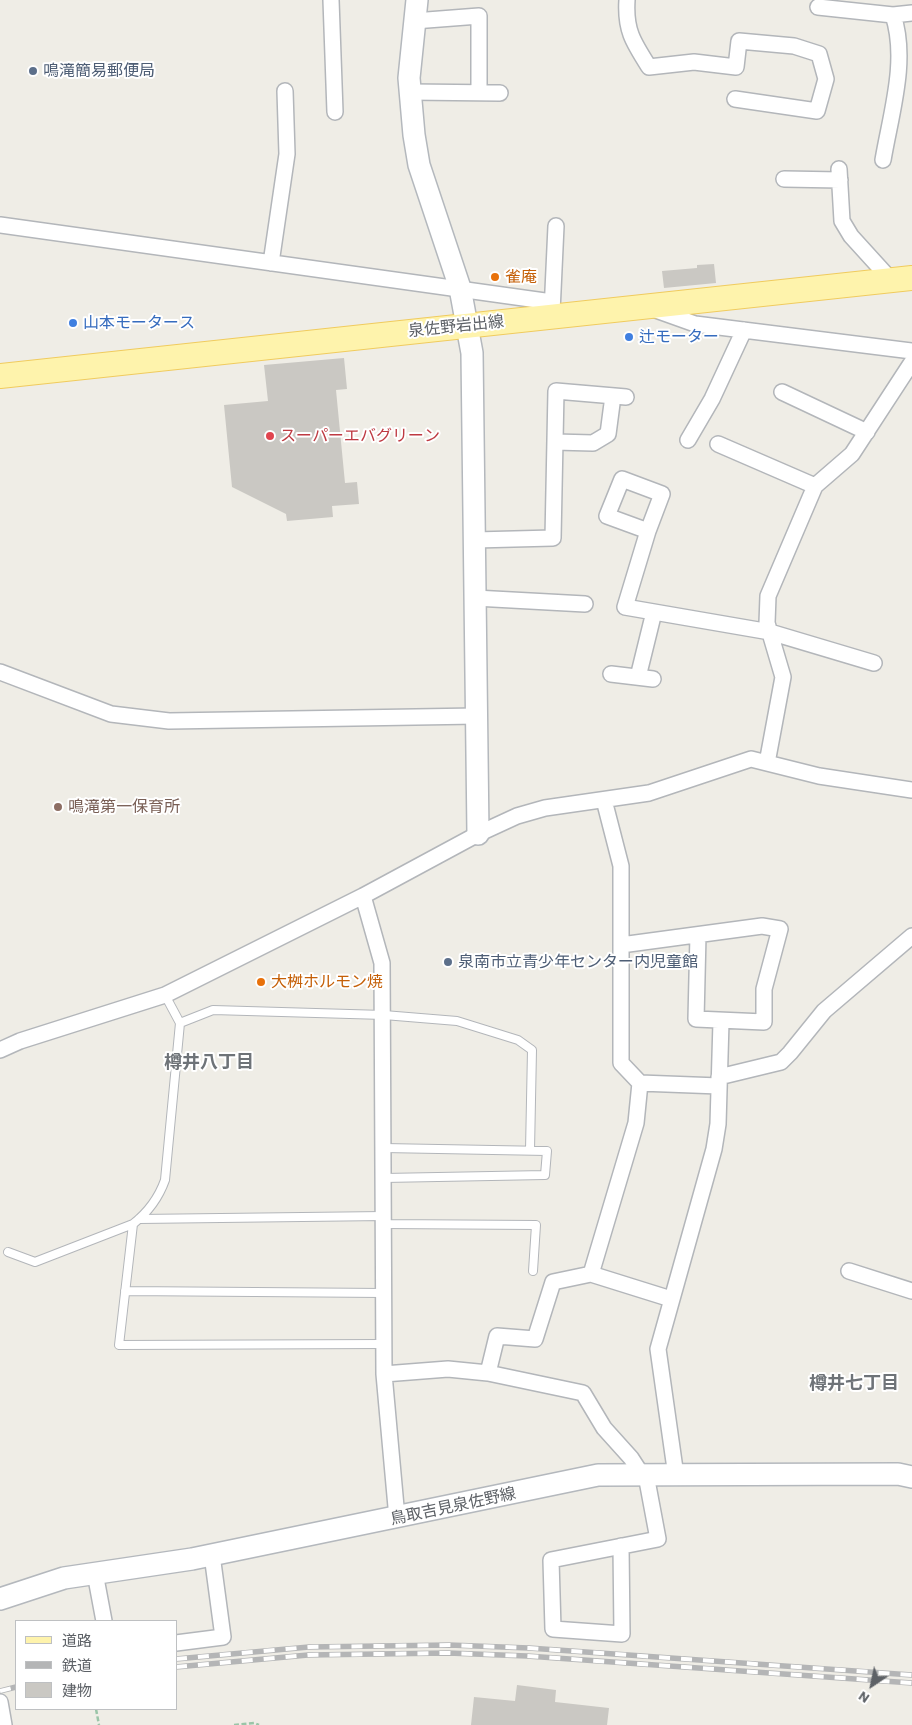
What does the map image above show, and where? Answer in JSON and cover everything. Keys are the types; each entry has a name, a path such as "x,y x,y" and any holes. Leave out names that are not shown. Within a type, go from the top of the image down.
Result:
{"main road":[{"path":"417,0 414,21 410,112 419,165 460,288 469,324 472,353 478,834"},
{"name":"泉佐野岩出線","path":"0,376 469,324 552,309 643,306 902,279"},
{"name":"鳥取吉見泉佐野線","path":"0,1599 64,1578 212,1555 598,1475 676,1476 907,1473"}],"street":[{"path":"331,0 335,112"},
{"path":"627,0 626,20 634,44 650,67 694,62 736,67 739,41 794,46 819,54 826,79 817,111 735,99"},
{"path":"818,7 893,15 912,13"},
{"path":"883,160 899,52 899,33 893,15"},
{"path":"414,21 479,16 479,92"},
{"path":"271,264 287,154 285,91"},
{"path":"410,92 500,93"},
{"path":"784,179 840,174 842,221 851,236 902,279"},
{"path":"0,225 271,264 460,288 552,309 556,226"},
{"path":"643,306 695,324 912,351"},
{"path":"688,440 712,399 744,330"},
{"path":"767,763 783,677 768,623 768,596 815,486 852,454 912,362"},
{"path":"475,540 553,538 556,391 619,397 608,434 593,443 555,442"},
{"path":"782,392 867,432"},
{"path":"718,444 815,486"},
{"path":"648,531 625,607 770,632 874,663"},
{"path":"475,598 585,604"},
{"path":"638,677 654,612"},
{"path":"0,672 111,714 170,721 477,716"},
{"path":"611,674 654,679"},
{"path":"0,1050 20,1041 165,995 363,896 478,834 517,816 545,808 648,793 751,759 819,776 912,790"},
{"path":"604,800 621,866 621,1063 640,1083 719,1082 781,1062 824,1011 912,936"},
{"path":"363,896 382,963 384,1015 384,1374 397,1518"},
{"path":"621,945 762,926 780,929 764,989 764,1022 721,1022 696,1019 698,935"},
{"path":"676,1476 658,1349 714,1149 721,1022"},
{"path":"591,1274 636,1123 640,1083"},
{"path":"849,1271 912,1292"},
{"path":"488,1373 497,1336 535,1339 553,1282 591,1274 672,1298"},
{"path":"384,1374 448,1369 488,1373 583,1393 604,1428 644,1475 658,1539 621,1546 552,1560 553,1629 622,1634 621,1546"},
{"path":"178,1643 223,1638 212,1555"},
{"path":"95,1573 104,1620"},
{"path":"0,1702 4,1725"}],"lane":[{"path":"165,995 180,1024 165,1180 162,1190 136,1221 119,1345 384,1344"},
{"path":"180,1024 213,1010 384,1015 457,1021 518,1040 532,1050 530,1150"},
{"path":"384,1148 547,1151 545,1175 384,1178"},
{"path":"8,1252 35,1262 136,1221 384,1220 536,1225 533,1271"},
{"path":"125,1291 384,1293"}],"path":[{"path":"96,1710 99,1725"},
{"path":"234,1725 254,1723 259,1725"}],"building":[{"path":"714,264 716,283 664,288 662,271 697,268 697,265"},
{"path":"344,358 347,389 336,390 345,483 357,482 359,504 332,506 333,517 287,521 286,514 232,487 224,405 268,401 264,365"},
{"path":"517,1685 556,1690 555,1702 609,1708 607,1725 471,1725 474,1697 515,1701"}],"railway":[{"path":"178,1659 309,1647 449,1645 529,1648 912,1675"},
{"path":"178,1667 308,1655 448,1653 527,1656 912,1683"},
{"path":"0,1691 15,1687"}],"place":[{"name":"鳴滝簡易郵便局","path":"33,71"},
{"name":"雀庵","path":"495,277"},
{"name":"山本モータース","path":"73,323"},
{"name":"辻モーター","path":"629,337"},
{"name":"スーパーエバグリーン","path":"270,436"},
{"name":"鳴滝第一保育所","path":"58,807"},
{"name":"泉南市立青少年センター内児童館","path":"448,962"},
{"name":"大桝ホルモン焼","path":"261,982"}],"district":[{"name":"樽井八丁目","path":"209,1062"},
{"name":"樽井七丁目","path":"854,1383"}]}
